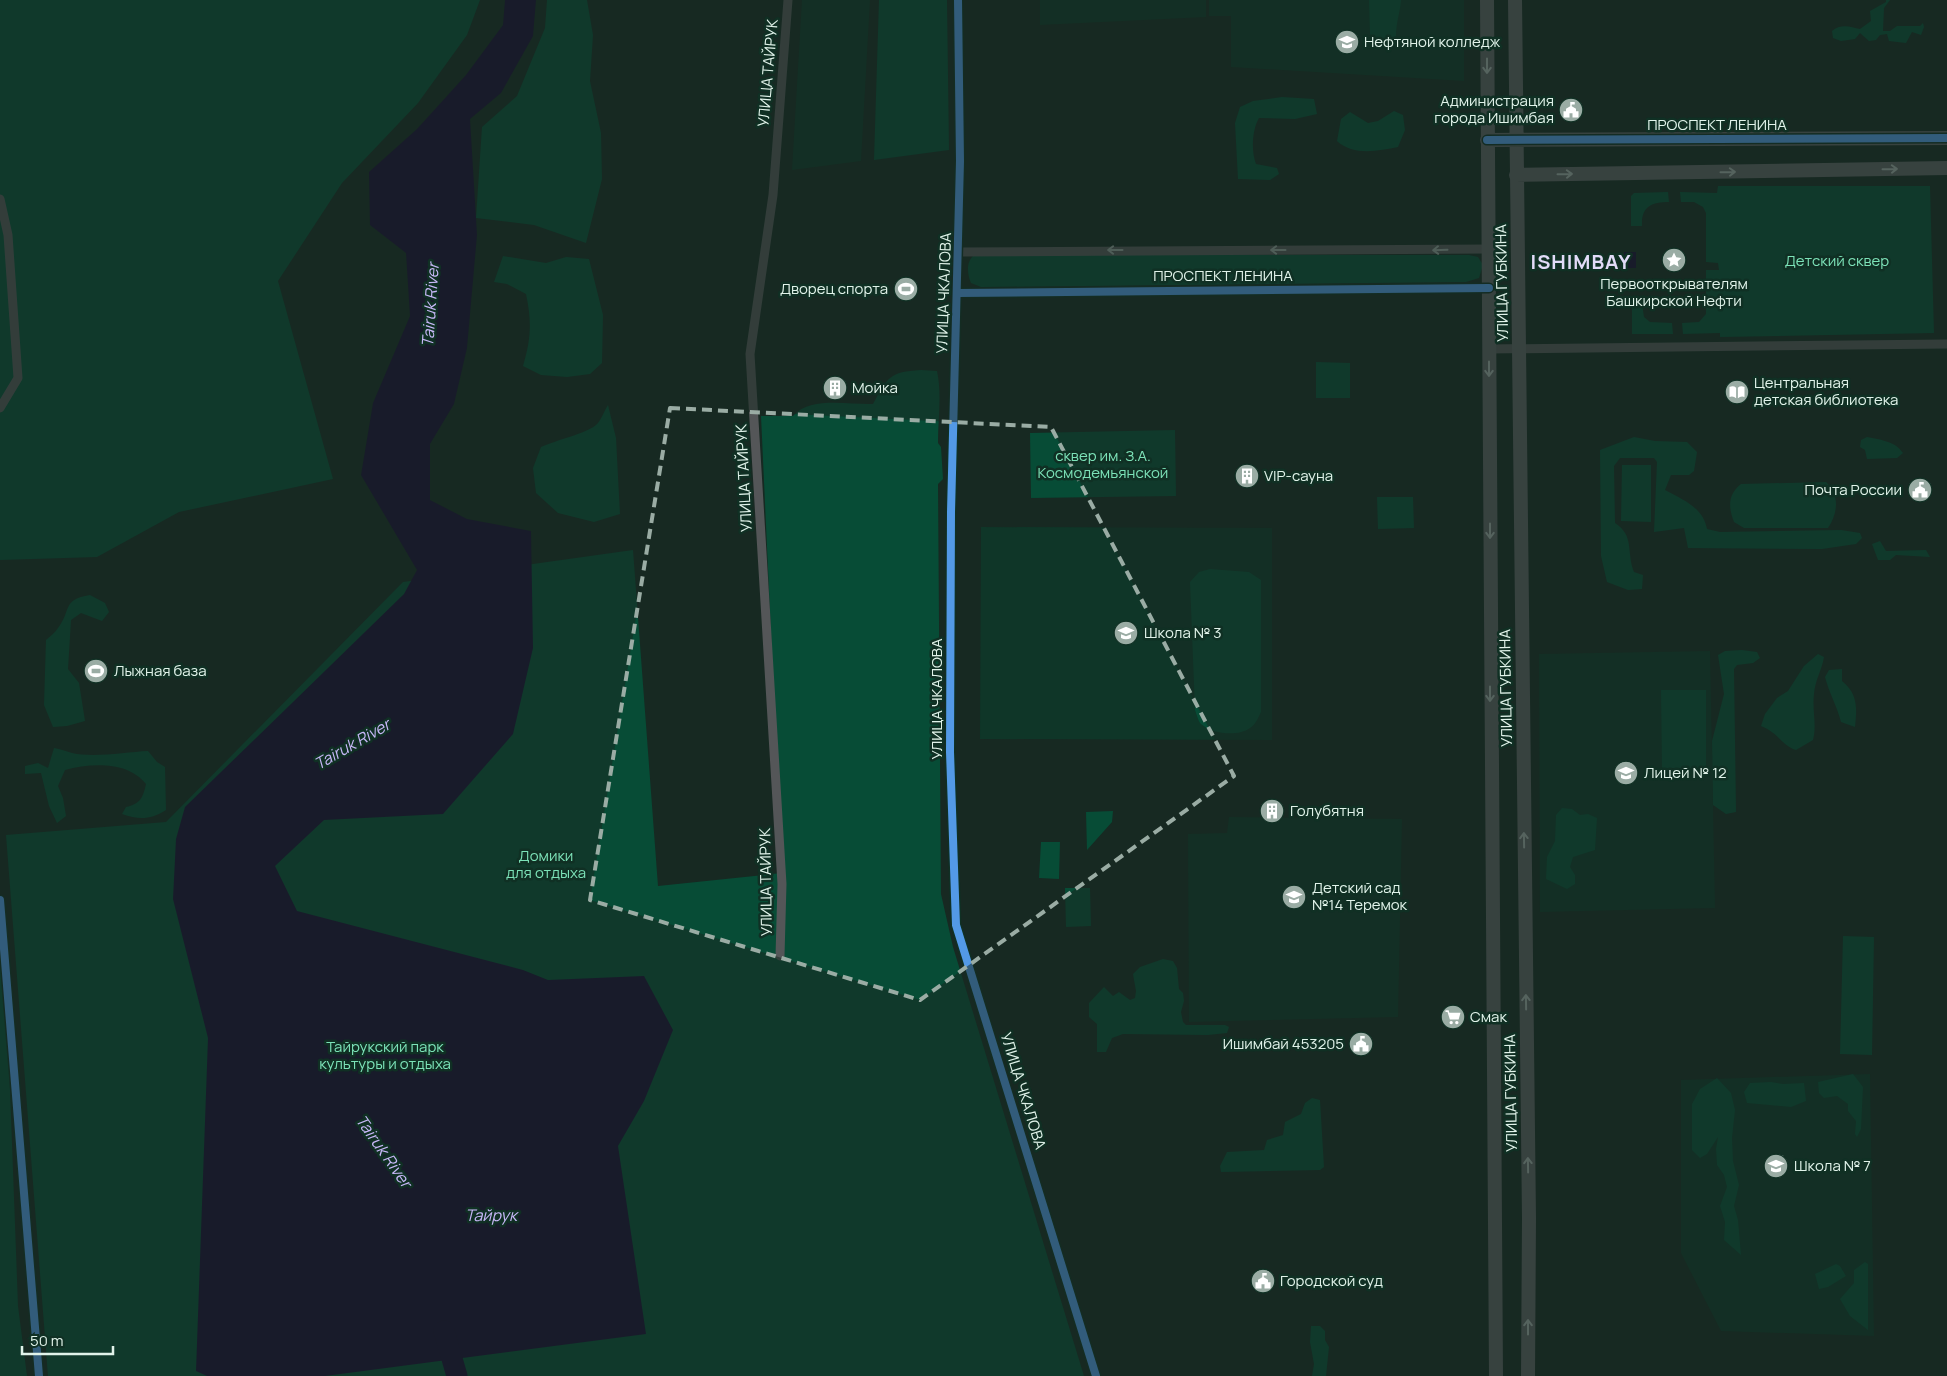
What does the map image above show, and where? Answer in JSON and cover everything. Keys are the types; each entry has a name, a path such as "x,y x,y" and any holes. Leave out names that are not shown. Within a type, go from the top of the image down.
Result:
{"main road":[{"name":"УЛИЦА ГУБКИНА","path":"1487,0 1496,1376"},
{"name":"УЛИЦА ГУБКИНА","path":"1515,0 1528,1198 1528,1376"},
{"name":"ПРОСПЕКТ ЛЕНИНА","path":"1487,140 1947,138"},
{"path":"1516,174 1947,168"}],"street":[{"name":"УЛИЦА ТАЙРУК","path":"780,956 782,884 750,354 773,195 788,0"},
{"name":"УЛИЦА ЧКАЛОВА","path":"958,0 960,252 951,512 950,742 956,925 1096,1376"},
{"path":"0,198 8,235 18,378 0,408"},
{"name":"ПРОСПЕКТ ЛЕНИНА","path":"960,252 1489,249"},
{"name":"ПРОСПЕКТ ЛЕНИНА","path":"958,292 1489,288"},
{"path":"1490,349 1947,344"},
{"path":"0,900 40,1376"}],"highlighted area":[{"path":"670,408 1051,427 1234,776 920,1000 590,900"}],"shaded area":[{"path":"802,0 870,0 861,161 792,170"},
{"path":"1040,0 1206,0 1206,17 1040,25"},
{"name":"Нефтяной колледж","path":"1209,0 1464,0 1464,81 1231,67 1231,16 1209,16"},
{"name":"Школа № 3","path":"981,527 1272,528 1272,740 980,739"},
{"name":"Лицей № 12","path":"1710,651 1715,908 1540,912 1539,654"},
{"name":"Детский сад №14 Теремок","path":"1229,817 1402,819 1398,1017 1189,1022 1188,834 1227,833"},
{"name":"Школа № 7","path":"1870,1074 1874,1336 1721,1331 1681,1253 1681,1080"}],"green space":[{"path":"0,0 480,0 467,35 418,103 342,183 278,281 333,479 179,512 97,557 0,560"},
{"path":"547,0 587,0 593,35 590,81 601,133 602,179 586,243 534,225 476,218 482,127 517,96 545,28"},
{"path":"879,0 947,0 949,150 874,160"},
{"path":"1369,0 1401,0 1396,36 1384,45 1374,44 1370,34"},
{"path":"1886,0 1890,0 1884,8 1883,31 1890,31 1897,26 1920,26 1923,23 1924,27 1921,35 1912,32 1906,43 1889,41 1887,34 1880,35 1876,40 1869,41 1860,33 1855,39 1841,41 1833,38 1832,31 1839,27 1846,26 1860,29 1871,21 1870,11 1886,2"},
{"path":"1282,97 1314,99 1317,114 1295,119 1259,118 1253,141 1253,153 1256,164 1277,168 1279,174 1270,180 1238,179 1235,123 1240,107 1253,101"},
{"path":"1394,111 1403,115 1405,130 1398,147 1374,151 1358,151 1343,146 1337,141 1341,119 1350,112 1368,123 1378,121"},
{"name":"Детский сквер","path":"1718,186 1930,186 1934,333 1720,337 1720,333 1683,334 1682,323 1699,322 1706,314 1706,270 1719,270 1718,263 1706,262 1706,213 1703,207 1694,202 1681,202 1680,192 1717,193"},
{"path":"1668,192 1669,202 1657,203 1648,207 1643,214 1642,226 1631,226 1631,196 1634,193"},
{"path":"974,255 1469,255 1478,257 1483,265 1479,278 1466,282 981,287 971,283 969,275 968,264"},
{"path":"503,256 546,263 566,257 589,259 603,315 602,363 590,374 567,377 541,375 523,366 530,330 528,304 526,294 507,284 494,282"},
{"path":"1641,297 1644,317 1650,322 1672,323 1673,334 1632,334 1632,298"},
{"path":"1316,362 1350,363 1350,398 1316,398"},
{"name":"Тайрукский парк культуры и отдыха","path":"937,371 940,398 938,443 941,447 943,479 938,484 941,894 953,947 1084,1376 48,1376 6,835 166,822 403,582 633,550 658,886 782,873 761,416 793,416 800,410 819,404 873,404 886,382 891,378 902,372"},
{"path":"608,405 616,438 620,514 594,522 558,513 536,493 533,468 541,447 578,434 596,425"},
{"name":"сквер им. З.А. Космодемьянской","path":"1175,430 1176,496 1031,498 1030,433"},
{"path":"1634,437 1655,441 1687,442 1697,452 1694,471 1689,475 1671,475 1665,490 1697,510 1705,521 1707,529 1720,532 1841,530 1860,533 1862,538 1856,544 1822,549 1688,548 1684,528 1654,532 1657,462 1654,458 1620,458 1614,466 1615,523 1621,528 1628,539 1634,572 1643,575 1642,589 1628,590 1607,582 1601,556 1600,450"},
{"path":"1867,437 1892,443 1903,453 1897,458 1867,459 1865,450 1860,447 1861,440"},
{"path":"1622,465 1651,465 1651,522 1621,521"},
{"path":"1826,482 1834,493 1836,504 1834,516 1828,528 1744,528 1734,522 1730,501 1731,496 1741,484"},
{"path":"1377,497 1413,497 1414,528 1378,529"},
{"path":"1880,541 1886,551 1926,550 1930,557 1896,555 1890,560 1878,560 1872,544"},
{"path":"1210,569 1249,572 1261,580 1261,712 1257,721 1252,726 1239,733 1218,732 1206,727 1198,720 1195,710 1190,582 1199,572"},
{"path":"90,595 105,603 109,612 102,621 81,613 71,620 68,669 79,683 85,721 67,726 53,727 44,705 46,640 58,628 71,603 81,597"},
{"path":"1742,650 1757,652 1760,658 1753,663 1737,665 1734,669 1736,812 1726,814 1713,805 1712,741 1724,694 1718,655 1725,651"},
{"path":"1818,654 1824,657 1815,689 1815,729 1813,740 1796,750 1761,726 1765,714 1777,698 1788,691 1804,666"},
{"path":"1842,669 1842,681 1854,696 1855,727 1841,722 1825,677 1829,670"},
{"path":"1661,690 1706,690 1706,768 1662,768"},
{"path":"54,748 90,755 148,751 157,762 165,767 166,810 155,816 144,818 122,814 126,807 140,800 146,784 129,771 119,768 97,765 86,766 65,770 58,786 63,798 66,816 57,823 49,806 41,773 25,774 25,766 38,763 48,768"},
{"path":"1562,808 1572,809 1580,815 1588,814 1597,818 1595,850 1573,857 1570,867 1575,875 1575,884 1567,889 1546,879 1547,857 1555,841 1556,815"},
{"path":"1113,811 1112,822 1087,850 1086,812"},
{"path":"1041,842 1060,842 1059,879 1039,878"},
{"path":"1065,888 1090,888 1091,926 1066,927"},
{"path":"0,913 5,954 18,1306 27,1376 0,1376"},
{"path":"1843,936 1874,937 1872,1055 1840,1054"},
{"path":"1163,959 1173,961 1177,968 1179,989 1183,993 1184,1001 1181,1012 1183,1022 1186,1025 1225,1025 1229,1027 1227,1033 1208,1035 1123,1034 1112,1038 1106,1052 1097,1052 1097,1024 1089,1017 1089,1003 1104,987 1113,996 1119,992 1130,1000 1135,998 1136,991 1133,974 1140,967"},
{"path":"1853,1074 1863,1087 1861,1129 1857,1137 1855,1134 1856,1121 1848,1111 1848,1104 1837,1096 1824,1098 1819,1093 1818,1082"},
{"path":"1717,1078 1731,1093 1735,1110 1732,1138 1733,1161 1739,1185 1734,1206 1738,1220 1741,1255 1724,1240 1725,1222 1720,1206 1727,1187 1724,1175 1717,1165 1716,1149 1718,1137 1707,1154 1700,1158 1692,1150 1692,1104 1700,1089"},
{"path":"1771,1082 1783,1084 1804,1083 1806,1101 1791,1107 1747,1103 1744,1092 1750,1083"},
{"path":"1312,1098 1320,1100 1324,1167 1320,1170 1221,1172 1220,1166 1227,1152 1264,1150 1267,1140 1283,1135 1285,1122 1301,1114 1305,1103"},
{"path":"1865,1262 1868,1264 1868,1330 1850,1316 1840,1299 1854,1283 1854,1270"},
{"path":"1836,1264 1840,1266 1846,1276 1828,1287 1819,1289 1815,1274"},
{"path":"1311,1326 1320,1326 1325,1331 1325,1340 1329,1347 1326,1376 1312,1376 1314,1364 1310,1342"}],"water":[{"name":"Тайрук","path":"505,0 536,0 533,36 501,93 470,119 477,235 467,348 454,404 430,444 430,500 467,519 531,531 533,648 513,734 443,814 324,820 275,866 297,911 523,970 548,980 644,976 673,1030 644,1101 618,1146 646,1334 325,1376 207,1376 196,1371 208,1038 173,899 176,839 185,807 404,594 417,570 361,475 373,403 410,316 406,253 370,225 369,172 417,129 466,75 503,25"},
{"path":"1624,252 1636,252 1636,268 1624,268"}],"waterway":[{"name":"Tairuk River","path":"444,1331 457,1376"}],"cycle path":[{"path":"958,0 960,161 951,512 950,752 956,925 1096,1376"},
{"path":"1487,140 1947,138"},
{"path":"958,293 1489,288"},
{"path":"0,900 39,1376"}],"place":[{"name":"Нефтяной колледж","path":"1347,42"},
{"name":"Администрация города Ишимбая","path":"1571,110"},
{"name":"Первооткрывателям Башкирской Нефти","path":"1674,260"},
{"name":"Дворец спорта","path":"906,289"},
{"name":"Мойка","path":"835,388"},
{"name":"Центральная детская библиотека","path":"1737,392"},
{"name":"VIP-сауна","path":"1247,476"},
{"name":"Почта России","path":"1920,490"},
{"name":"Школа № 3","path":"1126,633"},
{"name":"Лыжная база","path":"96,671"},
{"name":"Лицей № 12","path":"1626,773"},
{"name":"Голубятня","path":"1272,811"},
{"name":"Детский сад №14 Теремок","path":"1294,897"},
{"name":"Смак","path":"1453,1017"},
{"name":"Ишимбай 453205","path":"1361,1044"},
{"name":"Школа № 7","path":"1776,1166"},
{"name":"Городской суд","path":"1263,1281"}],"district":[{"name":"ISHIMBAY","path":"1581,262"}],"park label":[{"name":"Домики для отдыха","path":"546,864"}]}
